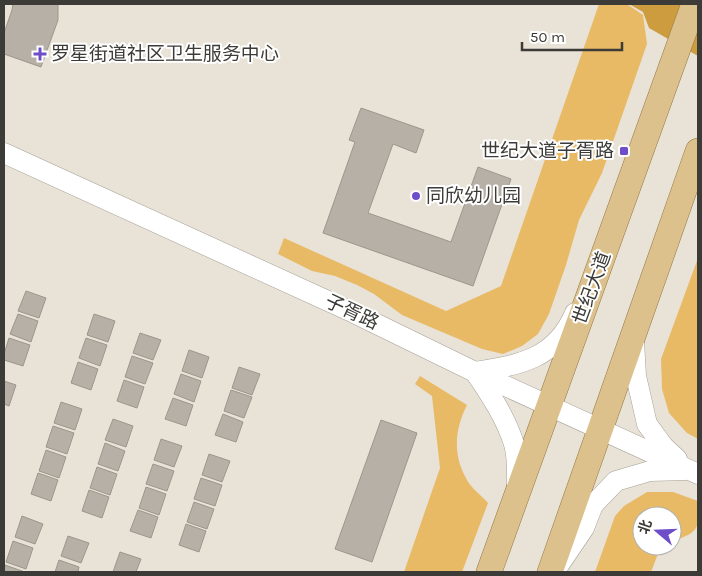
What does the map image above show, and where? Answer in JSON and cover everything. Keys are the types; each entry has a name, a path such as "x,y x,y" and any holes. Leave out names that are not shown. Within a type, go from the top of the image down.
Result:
{"main road":[{"name":"世纪大道","path":"489,572 694,4"},
{"path":"550,572 698,151"}],"street":[{"name":"子胥路","path":"4,152 694,472"},
{"path":"516,497 518,469 514,445 500,411 475,372 514,366 533,359 551,347 570,325 582,297 602,261"},
{"path":"634,335 636,376 647,424 663,446 694,472"},
{"path":"555,572 584,528 593,505 616,481 650,471 694,472"}],"shaded area":[{"path":"599,4 627,4 643,15 647,44 602,173 579,220 549,314 538,334 522,346 503,354 482,349 402,315 374,294 357,285 335,276 312,271 278,254 284,238 446,311 501,286"},
{"path":"629,4 698,4 698,56 649,28 643,12"},
{"path":"698,258 698,439 687,433 669,413 662,389 661,359"},
{"path":"420,376 467,405 458,432 457,451 459,461 469,483 488,503 462,572 404,572 440,468 432,396 415,384"},
{"path":"647,492 673,492 698,501 696,529 682,538 682,506 632,506 632,556 657,556 651,572 595,572 615,516 624,506"}],"building":[{"path":"13,4 58,4 58,20 41,67 4,54 4,33"},
{"path":"361,108 424,130 416,153 393,144 368,213 451,242 478,167 511,179 473,286 323,233 355,142 349,140"},
{"path":"26,291 46,298 39,318 18,311"},
{"path":"18,314 38,321 31,342 10,334"},
{"path":"94,314 115,321 108,342 87,335"},
{"path":"140,333 161,340 153,360 133,353"},
{"path":"9,338 30,345 23,366 4,360"},
{"path":"86,338 107,345 100,366 79,358"},
{"path":"189,350 209,357 202,378 182,371"},
{"path":"132,356 153,363 145,384 125,377"},
{"path":"78,362 98,369 91,390 71,383"},
{"path":"239,367 260,374 252,395 232,388"},
{"path":"181,374 201,381 194,402 174,394"},
{"path":"124,380 144,387 137,408 117,401"},
{"path":"4,381 16,385 9,406 4,404"},
{"path":"231,390 252,397 244,418 224,411"},
{"path":"173,398 193,405 186,426 165,419"},
{"path":"61,402 82,409 75,430 54,423"},
{"path":"223,414 243,422 236,442 215,435"},
{"path":"113,419 133,426 126,447 105,440"},
{"path":"381,420 417,433 372,562 335,549"},
{"path":"53,426 74,433 67,454 46,447"},
{"path":"161,439 182,446 174,467 154,460"},
{"path":"105,443 125,451 118,471 98,464"},
{"path":"46,450 66,457 59,478 39,471"},
{"path":"209,454 230,461 222,482 202,475"},
{"path":"153,464 174,471 167,491 146,484"},
{"path":"97,467 117,474 110,495 90,488"},
{"path":"38,473 58,480 51,501 31,494"},
{"path":"201,478 222,485 215,506 194,499"},
{"path":"146,487 166,494 159,515 139,508"},
{"path":"89,490 109,497 102,518 82,511"},
{"path":"194,502 214,509 207,529 187,522"},
{"path":"138,510 158,517 151,538 130,531"},
{"path":"22,516 43,524 35,544 15,537"},
{"path":"186,524 206,531 199,552 179,545"},
{"path":"68,536 89,543 81,563 61,556"},
{"path":"13,541 33,548 26,569 6,562"},
{"path":"120,552 141,559 136,572 113,572"},
{"path":"59,560 79,567 78,572 55,572"},
{"path":"5,565 25,572 4,572"}],"place":[{"name":"罗星街道社区卫生服务中心","path":"40,54"},
{"name":"世纪大道子胥路","path":"624,151"},
{"name":"同欣幼儿园","path":"416,196"}]}
